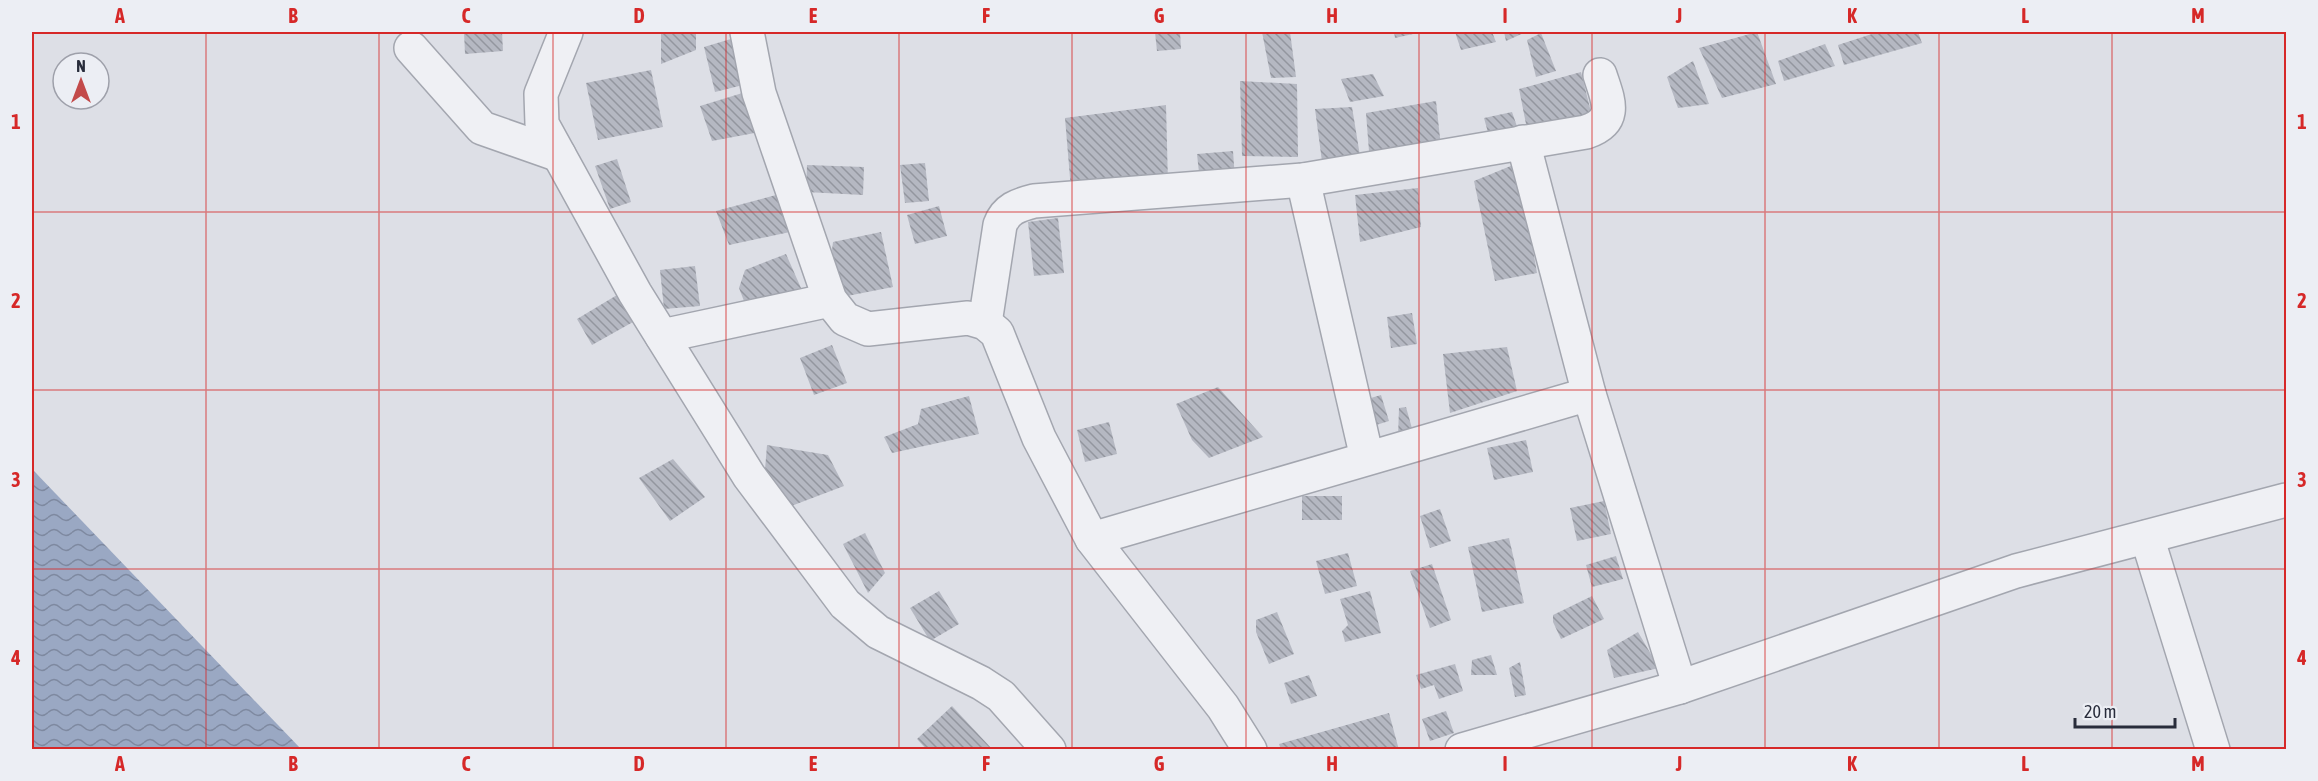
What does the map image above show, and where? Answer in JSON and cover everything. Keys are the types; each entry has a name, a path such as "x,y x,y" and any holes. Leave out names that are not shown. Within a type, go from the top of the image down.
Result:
{"street":[{"path":"566,32 541,94 542,124 635,293 749,476 846,604 878,632 981,683 1001,696 1049,750"},
{"path":"747,32 759,93 830,300 846,319 868,329 968,318 985,323 997,333 1039,438 1092,539 1223,707 1250,750"},
{"path":"411,48 482,128 559,155"},
{"path":"985,323 1000,225 1004,216 1016,206 1034,201 1303,180 1586,132 1598,128 1608,114 1609,103 1600,75"},
{"path":"1523,141 1589,394 1680,687"},
{"path":"1303,180 1367,458"},
{"path":"662,336 830,300"},
{"path":"1092,539 1589,394"},
{"path":"1462,750 1680,687 2016,571 2286,500"},
{"path":"2147,537 2213,750"}],"water":[{"path":"32,469 301,749 32,749"}],"building":[{"path":"464,32 502,32 503,51 465,54"},
{"path":"661,32 696,32 696,50 661,64"},
{"path":"1155,32 1180,32 1181,49 1157,51"},
{"path":"1262,32 1290,32 1296,77 1271,78"},
{"path":"1394,32 1422,32 1395,38"},
{"path":"1455,32 1492,32 1496,42 1461,50"},
{"path":"1504,32 1526,32 1506,41"},
{"path":"1757,32 1776,84 1722,98 1699,48"},
{"path":"1878,32 1918,32 1922,43 1844,65 1838,45"},
{"path":"1541,33 1556,71 1536,77 1527,40"},
{"path":"734,38 743,85 715,92 704,47"},
{"path":"1825,44 1835,66 1784,81 1778,61"},
{"path":"1693,61 1709,104 1678,108 1667,77"},
{"path":"651,70 663,127 598,140 586,83"},
{"path":"1581,72 1593,120 1528,134 1519,89"},
{"path":"1373,74 1384,96 1350,102 1341,79"},
{"path":"1240,81 1297,84 1298,157 1242,156"},
{"path":"749,91 760,132 712,141 700,106"},
{"path":"1436,101 1441,147 1370,164 1366,113"},
{"path":"1166,105 1168,184 1071,190 1065,118"},
{"path":"1352,107 1361,162 1323,169 1315,109"},
{"path":"1512,112 1520,135 1490,140 1484,118"},
{"path":"1233,151 1235,180 1200,182 1197,154"},
{"path":"617,159 631,202 610,209 595,166"},
{"path":"925,163 929,201 905,203 900,165"},
{"path":"1518,163 1537,273 1495,281 1474,181"},
{"path":"807,165 864,167 863,195 806,192"},
{"path":"1418,188 1421,227 1360,242 1355,195"},
{"path":"776,195 790,232 729,245 716,211"},
{"path":"939,206 947,236 915,244 907,215"},
{"path":"1058,218 1064,273 1034,276 1028,222"},
{"path":"881,232 893,287 842,297 832,250 833,242"},
{"path":"786,254 801,288 747,309 739,288 745,270"},
{"path":"695,266 700,306 664,309 660,270"},
{"path":"617,295 633,322 592,345 577,319"},
{"path":"1412,313 1417,344 1391,348 1387,317"},
{"path":"832,345 847,383 814,395 800,358"},
{"path":"1507,347 1517,391 1450,413 1443,354"},
{"path":"1218,387 1263,437 1209,458 1192,440 1176,404"},
{"path":"1381,395 1389,421 1373,426 1364,400"},
{"path":"969,396 979,434 892,453 884,437 918,424 921,409"},
{"path":"1406,407 1413,432 1398,437 1399,408"},
{"path":"1109,422 1117,454 1085,462 1077,430"},
{"path":"1526,440 1533,472 1494,480 1487,448"},
{"path":"767,445 828,455 844,486 786,508 764,482"},
{"path":"673,459 705,497 670,521 639,478"},
{"path":"1302,496 1342,496 1342,520 1302,520"},
{"path":"1604,501 1611,534 1577,541 1570,508"},
{"path":"1440,509 1451,541 1430,548 1420,516"},
{"path":"865,533 885,573 868,593 843,544"},
{"path":"1509,538 1524,603 1482,612 1468,547"},
{"path":"1348,553 1357,586 1325,594 1316,561"},
{"path":"1616,556 1623,579 1592,587 1586,565"},
{"path":"1432,564 1451,620 1430,628 1410,571"},
{"path":"939,591 959,624 930,641 910,608"},
{"path":"1370,591 1381,633 1345,642 1342,631 1348,625 1340,599"},
{"path":"1592,596 1604,619 1561,639 1553,622 1553,615"},
{"path":"1277,612 1294,654 1269,664 1256,632 1256,620"},
{"path":"1638,632 1659,668 1614,678 1607,650"},
{"path":"1491,655 1497,675 1471,675 1472,660"},
{"path":"1520,662 1526,695 1515,697 1509,668"},
{"path":"1455,664 1463,691 1439,699 1434,685 1421,689 1416,675"},
{"path":"1309,675 1317,696 1291,704 1284,683"},
{"path":"952,706 993,750 927,750 917,739"},
{"path":"1446,711 1454,733 1430,741 1422,719"},
{"path":"1389,713 1399,750 1281,750 1279,744"}]}
